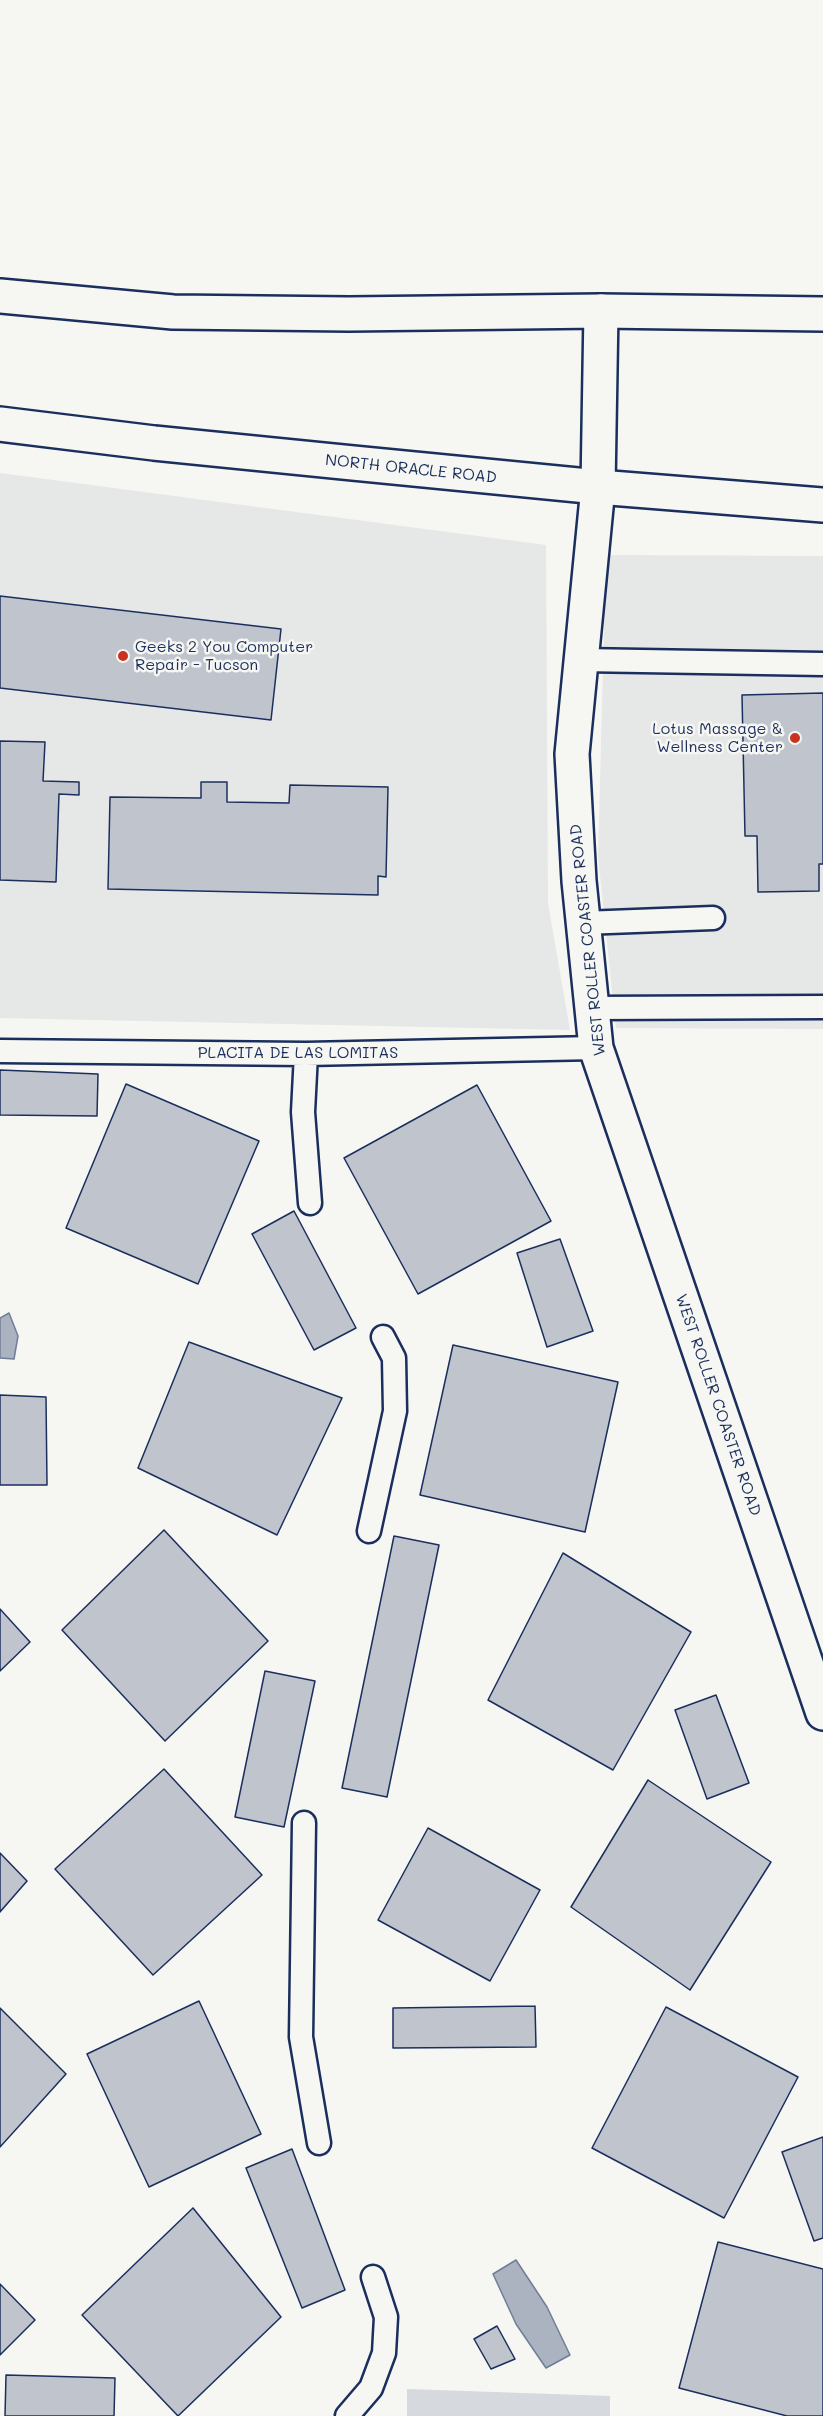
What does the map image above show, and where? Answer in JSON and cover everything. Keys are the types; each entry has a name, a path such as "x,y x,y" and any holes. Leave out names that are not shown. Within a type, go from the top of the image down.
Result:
{"main road":[{"path":"0,296 173,312 349,314 601,311 823,314"},
{"name":"WEST ROLLER COASTER ROAD","path":"601,311 598,487 572,754 583,923 597,1048 823,1713"},
{"name":"NORTH ORACLE ROAD","path":"0,424 154,443 598,487 823,505"}],"lane":[{"path":"581,660 823,664"},
{"path":"583,923 713,918"},
{"path":"593,1008 823,1007"},
{"name":"PLACITA DE LAS LOMITAS","path":"0,1051 306,1054 597,1048"},
{"path":"306,1054 303,1112 310,1203"},
{"path":"369,1531 395,1411 394,1358 383,1336"},
{"path":"304,1822 301,2037 319,2143"},
{"path":"346,2416 371,2388 384,2354 386,2317 373,2277"}],"shaded area":[{"path":"0,473 546,545 548,903 570,1030 0,1018"},
{"path":"606,555 823,556 823,1029 616,1028 598,856"},
{"path":"9,1313 18,1336 14,1359 0,1358 0,1318"},
{"path":"516,2260 547,2307 570,2355 546,2368 516,2324 493,2274"},
{"path":"407,2389 610,2396 610,2416 407,2416"}],"building":[{"path":"0,596 281,629 271,720 0,688"},
{"path":"823,693 823,864 819,864 819,891 758,892 757,836 745,836 742,695"},
{"path":"0,741 45,742 43,781 79,782 79,795 59,794 56,882 0,880"},
{"path":"201,782 227,782 227,802 289,803 290,785 388,787 386,877 378,876 378,895 108,889 110,797 201,798"},
{"path":"0,1070 98,1074 97,1116 0,1115"},
{"path":"126,1084 259,1141 198,1284 66,1228"},
{"path":"477,1085 551,1221 418,1294 344,1158"},
{"path":"294,1211 356,1328 314,1350 252,1234"},
{"path":"560,1239 593,1331 547,1347 517,1253"},
{"path":"189,1342 342,1398 277,1535 138,1468"},
{"path":"453,1345 618,1382 585,1532 420,1495"},
{"path":"0,1395 46,1397 47,1485 0,1485"},
{"path":"164,1530 268,1641 165,1741 62,1630"},
{"path":"394,1536 439,1545 387,1797 342,1788"},
{"path":"563,1553 691,1632 613,1770 488,1700"},
{"path":"0,1609 30,1642 0,1671"},
{"path":"265,1671 315,1681 284,1827 235,1817"},
{"path":"716,1695 749,1783 707,1799 675,1710"},
{"path":"164,1769 262,1875 153,1975 55,1869"},
{"path":"648,1780 771,1862 690,1990 571,1907"},
{"path":"428,1828 540,1890 490,1981 378,1920"},
{"path":"0,1853 27,1881 0,1912"},
{"path":"199,2001 261,2134 149,2187 87,2054"},
{"path":"535,2006 536,2047 393,2048 393,2008"},
{"path":"666,2007 798,2077 724,2218 592,2148"},
{"path":"0,2008 66,2074 0,2147"},
{"path":"823,2137 823,2238 814,2241 782,2152"},
{"path":"292,2149 345,2290 302,2308 246,2168"},
{"path":"193,2208 281,2317 178,2416 82,2315"},
{"path":"718,2242 823,2269 823,2416 787,2416 679,2388"},
{"path":"0,2284 35,2320 0,2355"},
{"path":"497,2326 515,2359 491,2369 474,2339"},
{"path":"6,2375 115,2378 114,2416 5,2416"}],"place":[{"name":"Geeks 2 You Computer Repair - Tucson","path":"123,656"},
{"name":"Lotus Massage & Wellness Center","path":"795,738"}]}
